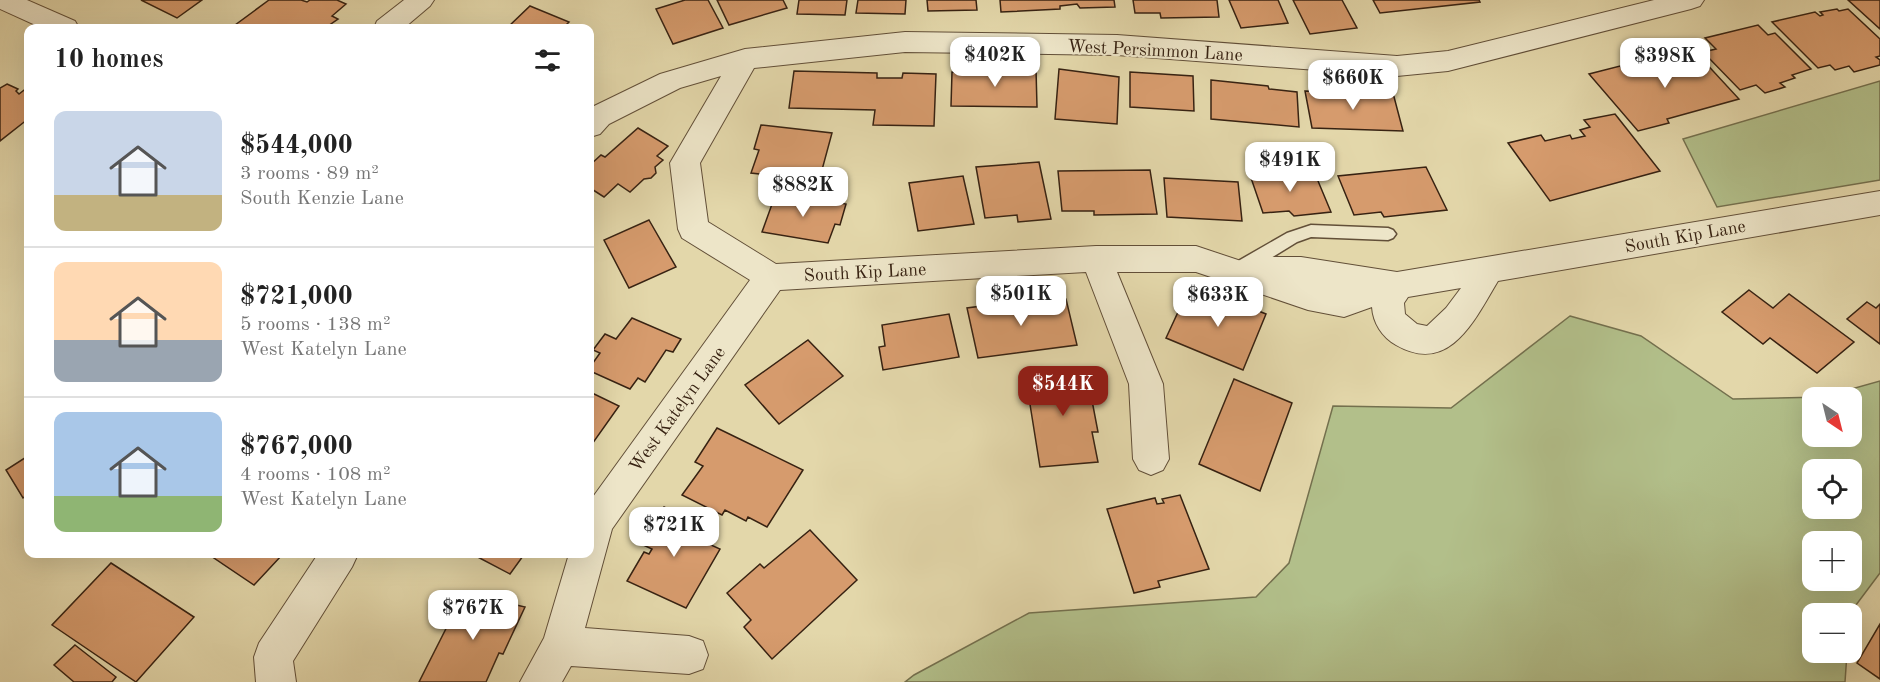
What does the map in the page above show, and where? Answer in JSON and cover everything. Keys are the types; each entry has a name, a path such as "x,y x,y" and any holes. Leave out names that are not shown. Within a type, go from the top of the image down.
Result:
{"street":[{"path":"3,0 57,24"},
{"path":"392,24 421,0"},
{"name":"West Persimmon Lane","path":"594,122 599,116 670,81 745,59 905,42 1117,45 1397,66 1448,60 1692,0"},
{"path":"745,59 685,163 693,229 771,277"},
{"name":"South Kip Lane","path":"771,277 884,273 1096,259 1196,259 1308,297 1344,303 1399,285 1880,203"},
{"path":"1096,259 1146,384 1151,459"},
{"path":"1399,285 1390,296 1388,312 1395,326 1412,338 1432,340 1449,330 1489,269"},
{"name":"West Katelyn Lane","path":"594,529 596,522 771,277"},
{"path":"276,682 273,657 336,558"},
{"path":"540,682 561,646 586,558"},
{"path":"561,646 689,655"}],"lane":[{"path":"1236,271 1292,237 1311,231 1388,234"}],"green space":[{"path":"1880,81 1880,180 1717,207 1683,139"},
{"path":"1570,316 1641,336 1733,399 1802,397 1802,447 1862,447 1862,387 1859,387 1880,381 1880,573 1858,603 1802,603 1802,663 1846,663 1845,682 905,682 1029,613 1256,597 1289,563 1333,406 1451,408"}],"building":[{"path":"141,0 202,0 177,18"},
{"path":"269,0 307,2 337,0 346,4 332,16 338,19 331,24 236,24"},
{"path":"685,0 708,0 723,28 673,44 656,9"},
{"path":"717,0 783,0 787,8 729,25"},
{"path":"799,0 847,0 845,15 797,14"},
{"path":"858,0 906,0 905,14 856,13"},
{"path":"927,0 976,0 977,10 928,11"},
{"path":"1000,0 1114,0 1115,7 1080,8 1077,4 1060,6 1060,9 1001,12"},
{"path":"1133,0 1217,0 1219,17 1161,18 1160,13 1135,13"},
{"path":"1229,0 1278,0 1288,23 1241,28"},
{"path":"1293,0 1342,0 1357,28 1310,34"},
{"path":"1373,0 1479,0 1480,2 1380,13"},
{"path":"1848,0 1880,0 1880,29"},
{"path":"530,6 569,22 567,24 511,24"},
{"path":"1837,9 1839,11 1848,9 1880,39 1880,56 1876,57 1880,60 1880,65 1854,72 1849,66 1835,70 1830,65 1818,68 1772,22 1815,12 1820,16 1823,15 1820,12"},
{"path":"1758,25 1768,35 1775,33 1811,69 1792,75 1795,78 1780,83 1785,87 1765,93 1756,85 1740,90 1703,52 1716,49 1705,38"},
{"path":"1689,45 1739,99 1667,119 1669,123 1638,131 1589,74 1620,66 1627,75 1651,70 1649,66 1671,64 1660,52"},
{"path":"979,68 1036,69 1037,107 951,106 952,72 978,73"},
{"path":"1059,69 1119,77 1117,124 1055,119"},
{"path":"794,71 877,73 877,78 902,78 903,73 936,74 934,126 873,125 875,110 789,108"},
{"path":"1130,72 1193,76 1194,111 1130,107"},
{"path":"1211,80 1268,86 1269,89 1297,92 1299,127 1211,119"},
{"path":"7,84 18,89 16,91 19,94 24,90 24,122 0,141 0,88"},
{"path":"1305,91 1393,93 1403,131 1312,128"},
{"path":"1615,114 1660,171 1550,201 1508,143 1541,135 1545,141 1570,135 1572,139 1585,136 1580,130 1590,127 1584,120"},
{"path":"761,125 832,133 819,181 751,173 759,150 754,149"},
{"path":"638,128 668,146 657,156 663,160 655,167 656,173 651,178 644,179 630,192 618,184 604,197 594,191 594,161 601,155 605,157"},
{"path":"1039,162 1051,219 1018,222 1017,215 985,218 976,167"},
{"path":"1426,167 1447,210 1384,217 1381,212 1354,215 1338,176"},
{"path":"1313,169 1331,212 1294,216 1289,211 1263,213 1250,175"},
{"path":"1150,170 1157,214 1094,215 1094,211 1062,211 1058,171"},
{"path":"963,176 974,224 918,231 909,183"},
{"path":"1164,178 1238,182 1242,221 1167,217"},
{"path":"776,193 846,204 840,225 835,224 828,243 762,232"},
{"path":"649,220 676,267 629,288 604,240"},
{"path":"1196,286 1266,314 1243,370 1166,338 1179,310 1185,312"},
{"path":"1749,290 1773,308 1789,294 1854,342 1817,373 1770,338 1763,344 1722,312"},
{"path":"1034,299 1035,304 1066,299 1077,345 978,358 967,308"},
{"path":"1867,302 1876,308 1880,304 1880,344 1847,319"},
{"path":"949,314 959,357 883,370 879,347 885,346 882,325"},
{"path":"632,318 681,339 673,352 666,350 645,382 638,378 630,389 594,373 594,361 600,353 594,349 605,334 616,339"},
{"path":"808,340 843,376 779,424 745,385"},
{"path":"1086,369 1098,432 1092,432 1098,462 1040,467 1025,373"},
{"path":"1234,379 1292,403 1260,491 1199,464"},
{"path":"594,394 619,406 594,441"},
{"path":"717,428 803,470 767,527 748,517 746,521 725,510 722,515 682,495 703,466 695,462"},
{"path":"24,459 23,498 6,470"},
{"path":"1180,495 1209,569 1158,581 1160,587 1134,593 1107,509 1155,498 1157,504 1164,503 1162,499"},
{"path":"664,507 708,527 700,540 720,549 686,608 627,581 644,552 649,554 652,549 641,544"},
{"path":"810,530 857,580 772,659 744,627 751,620 727,593 760,564 764,568"},
{"path":"214,558 279,558 254,585"},
{"path":"480,558 522,558 510,574"},
{"path":"111,563 194,617 136,682 52,625"},
{"path":"464,593 525,607 503,654 499,653 486,682 419,682"},
{"path":"1880,624 1880,679 1857,663 1862,663 1862,655"},
{"path":"75,645 116,677 112,682 74,682 54,665"}]}
